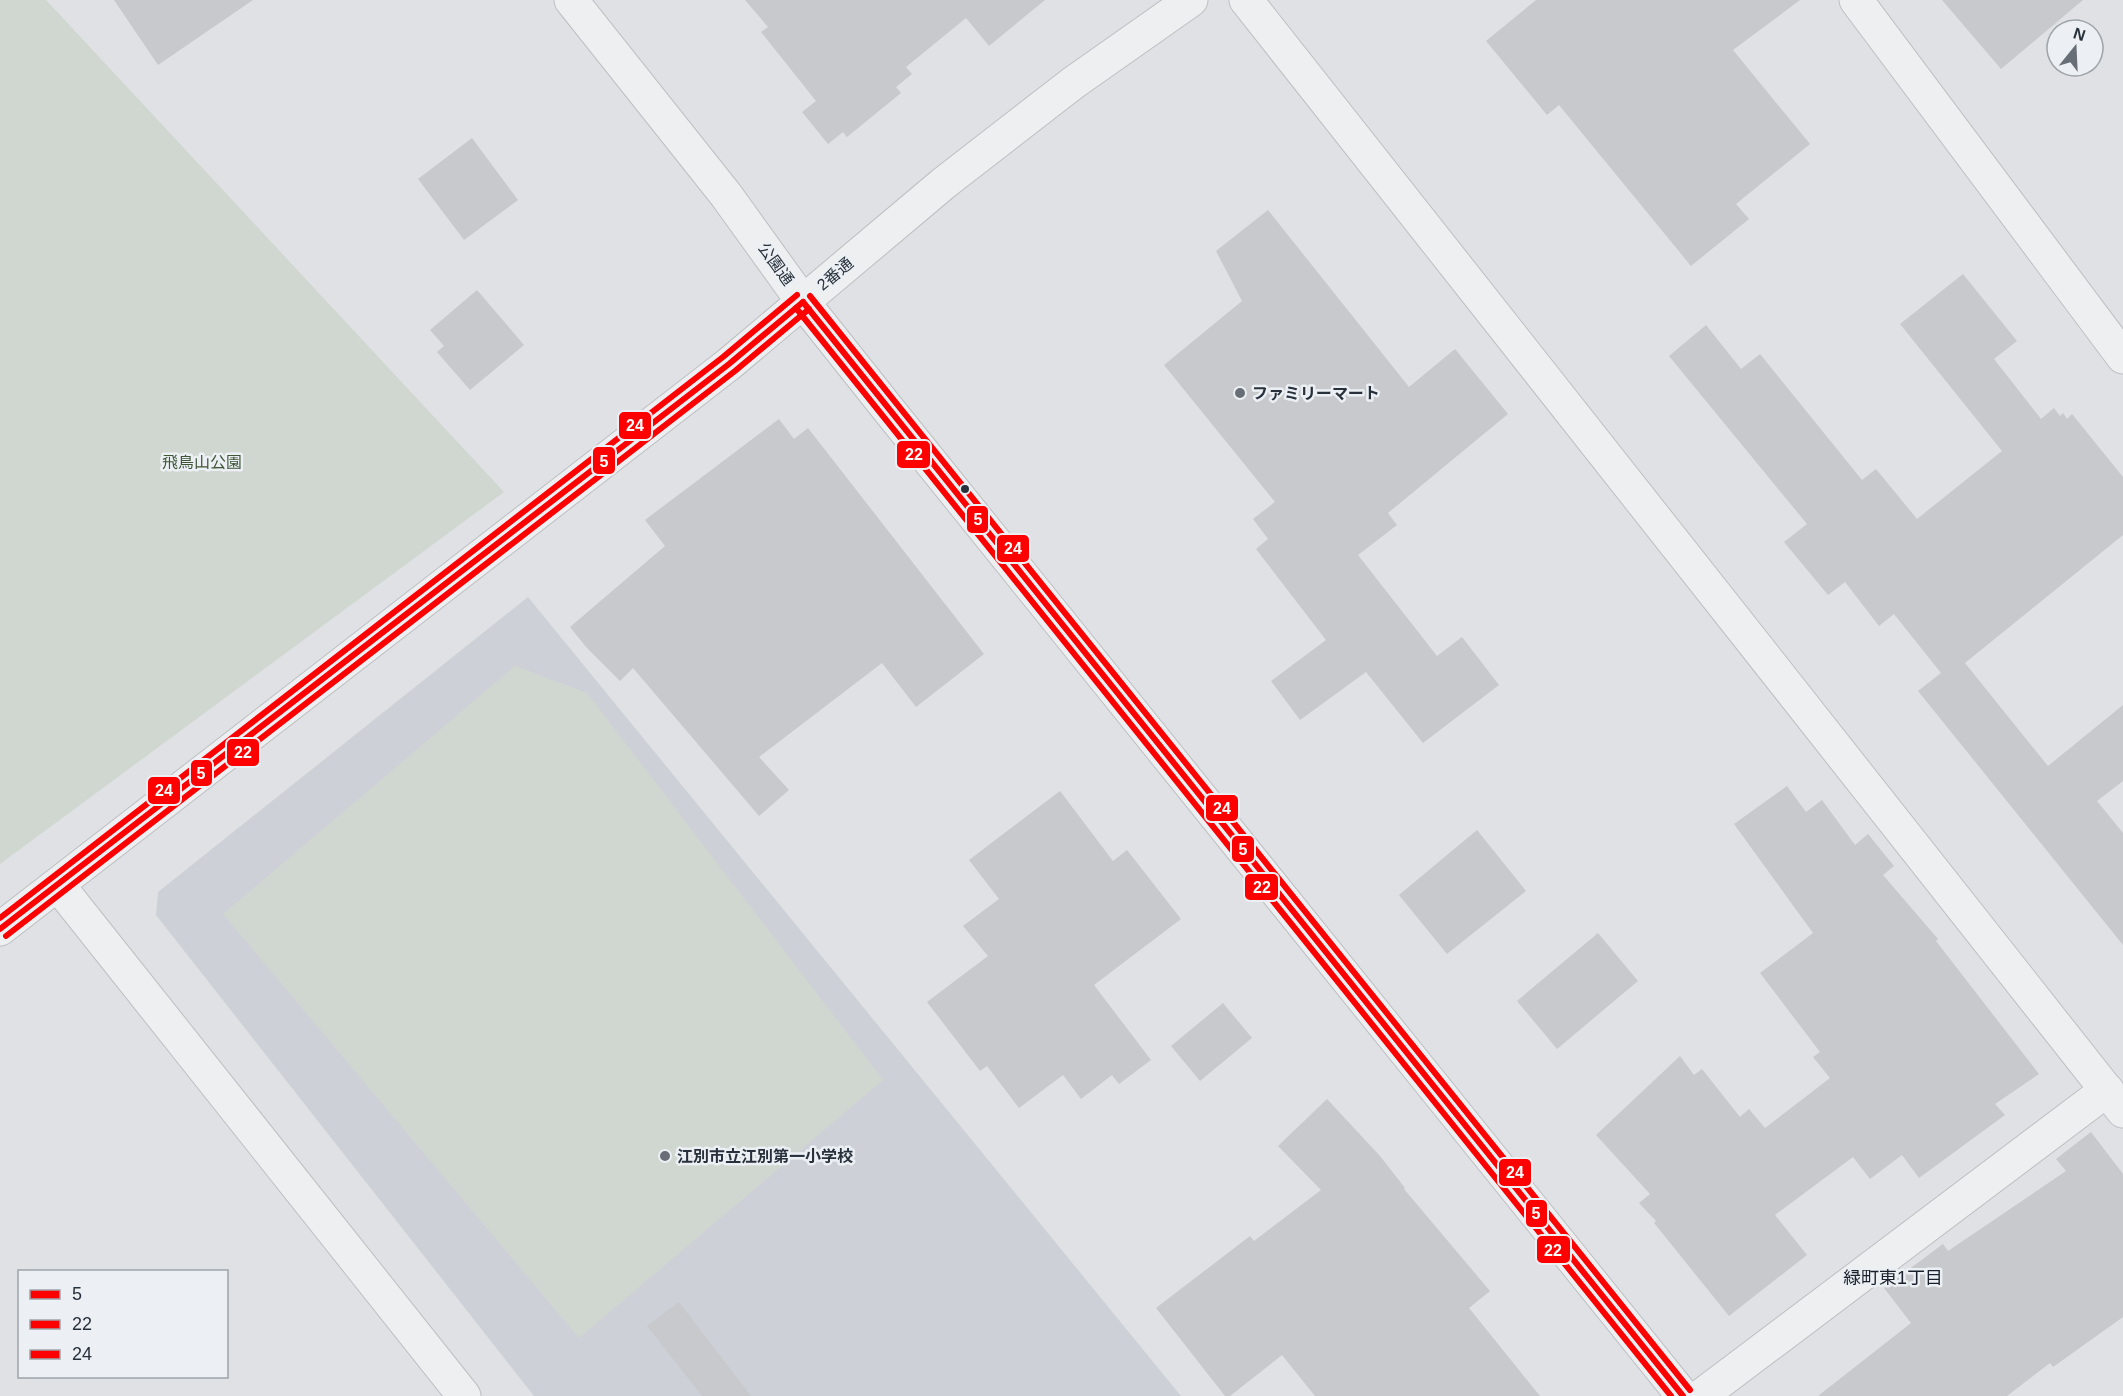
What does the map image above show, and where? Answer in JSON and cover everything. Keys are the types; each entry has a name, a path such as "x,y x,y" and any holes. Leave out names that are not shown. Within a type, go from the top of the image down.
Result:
{"street":[{"name":"公園通","path":"571,0 726,195 802,302 1683,1396"},
{"name":"2番通","path":"0,929 720,372 944,183 1063,90 1191,0"},
{"path":"1246,0 2115,1101 1701,1396"},
{"path":"1856,0 2123,357"},
{"path":"58,885 464,1396"}],"shaded area":[{"name":"江別市立江別第一小学校","path":"528,597 1181,1396 534,1396 156,915 158,892"}],"green space":[{"name":"飛鳥山公園","path":"0,0 46,0 504,492 0,864"},
{"path":"515,666 587,693 883,1080 579,1338 223,914"}],"building":[{"path":"114,0 253,0 158,65"},
{"path":"745,0 1045,0 989,46 966,18 906,67 912,74 896,87 901,93 847,137 843,132 828,144 802,112 816,101 761,32 768,27"},
{"path":"1536,0 1800,0 1733,50 1810,144 1736,204 1749,219 1691,266 1559,105 1547,115 1486,41"},
{"path":"1942,0 2083,0 2062,18 2045,18 2045,32 2001,69"},
{"path":"472,138 518,200 464,240 418,179"},
{"path":"1268,210 1409,387 1455,349 1508,414 1388,513 1397,525 1358,555 1437,656 1462,637 1499,685 1423,743 1366,672 1300,720 1271,681 1326,640 1256,549 1268,539 1253,519 1275,502 1164,365 1242,301 1216,251"},
{"path":"1963,274 2017,341 1994,359 2041,419 2054,408 2060,416 2063,413 2067,419 2072,414 2123,477 2123,535 1965,663 2048,766 2123,705 2123,781 2097,801 2123,833 2123,945 1918,691 1941,673 1894,614 1879,626 1845,582 1828,595 1784,542 1807,524 1669,356 1706,325 1741,369 1760,354 1862,480 1876,469 1917,519 2002,451 1900,324"},
{"path":"477,290 524,345 470,390 437,352 444,346 430,330"},
{"path":"779,419 794,439 808,428 984,654 916,707 882,663 759,757 789,790 759,816 633,668 620,681 586,647 570,627 665,546 645,520"},
{"path":"1787,786 1806,812 1822,800 1855,845 1868,834 1894,866 1883,875 1938,939 1936,941 2039,1074 1995,1104 2005,1115 1919,1178 1902,1155 1870,1179 1853,1157 1775,1215 1807,1255 1729,1316 1654,1223 1656,1221 1639,1203 1650,1194 1596,1135 1680,1056 1694,1075 1702,1069 1740,1117 1749,1109 1765,1128 1830,1078 1813,1057 1820,1052 1760,973 1813,933 1734,824"},
{"path":"1060,791 1113,861 1127,850 1181,919 1094,985 1151,1060 1119,1084 1112,1075 1081,1099 1063,1075 1019,1108 987,1066 980,1071 927,1002 988,956 963,926 999,899 969,860"},
{"path":"1477,830 1526,891 1447,954 1399,895"},
{"path":"1598,933 1638,981 1557,1049 1517,1001"},
{"path":"1223,1003 1252,1038 1200,1081 1171,1046"},
{"path":"1327,1099 1380,1156 1404,1189 1490,1291 1469,1308 1540,1396 1315,1396 1282,1355 1230,1396 1225,1396 1156,1308 1250,1236 1254,1241 1321,1190 1278,1146"},
{"path":"2091,1132 2123,1174 2123,1317 2053,1367 2050,1363 2007,1396 1818,1396 1911,1323 1884,1288 1943,1244 1948,1251 2066,1171 2056,1159"},
{"path":"679,1302 751,1396 702,1396 647,1326"}],"transit line":[{"name":"24","path":"0,918 723,357 797,295"},
{"name":"24","path":"810,296 1690,1390"},
{"name":"5","path":"803,302 1683,1396"},
{"name":"5","path":"0,929 729,364 803,302"},
{"name":"22","path":"796,308 1671,1396"},
{"name":"22","path":"6,936 735,371 809,309"}],"place":[{"name":"ファミリーマート","path":"1240,393"},
{"name":"江別市立江別第一小学校","path":"665,1156"}],"district":[{"name":"緑町東1丁目","path":"1893,1278"}]}
